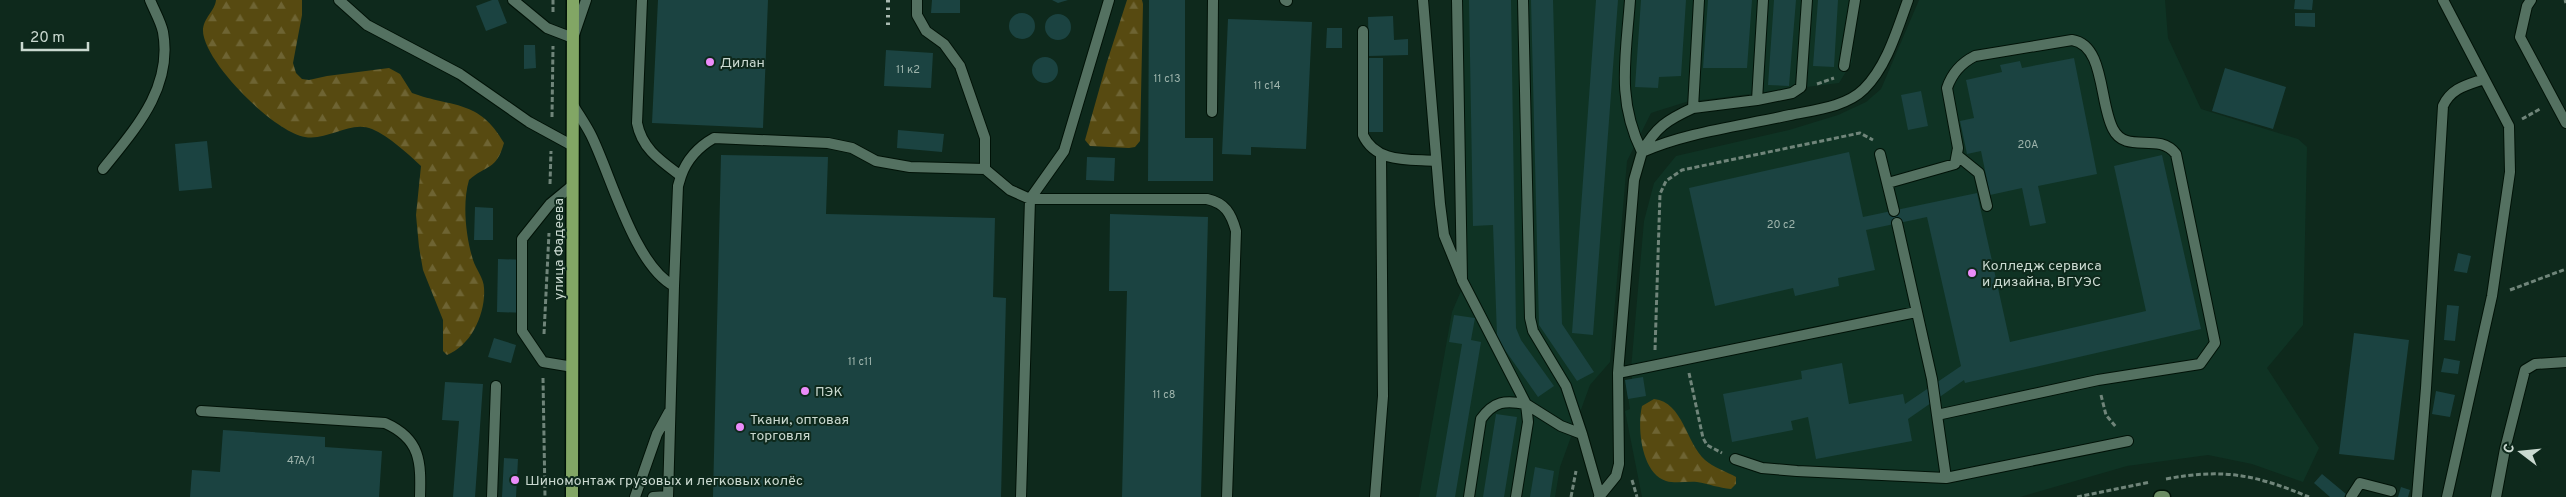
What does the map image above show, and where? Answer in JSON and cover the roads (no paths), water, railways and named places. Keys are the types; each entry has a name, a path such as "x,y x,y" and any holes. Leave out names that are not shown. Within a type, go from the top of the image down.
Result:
{"main road":[{"name":"улица Фадеева","path":"572,497 573,0"}],"lane":[{"path":"103,169 141,123 162,81 163,32 150,0"},
{"path":"339,0 367,25 460,74 529,122 573,146"},
{"path":"513,0 553,31 573,38 586,0"},
{"path":"642,0 637,123 639,133 647,148 680,176"},
{"path":"917,0 917,15 926,31 944,44 960,66 985,138 985,169"},
{"path":"1021,497 1030,199 1064,151 1109,0"},
{"path":"1212,112 1213,0"},
{"path":"1423,0 1430,61 1435,161 1444,235 1462,280 1526,404 1528,422 1516,497"},
{"path":"1457,0 1462,280"},
{"path":"1523,0 1530,318 1534,331 1566,386 1600,497"},
{"path":"1630,0 1624,87 1631,129 1642,152"},
{"path":"1693,108 1699,0"},
{"path":"1757,100 1763,0"},
{"path":"1600,497 1616,476 1619,464 1618,373 1634,180 1642,152 1652,134 1669,119 1693,108 1757,100 1792,93 1801,87 1807,0"},
{"path":"1844,66 1855,0"},
{"path":"1642,152 1678,140 1826,107 1850,98 1864,89 1878,71 1890,47 1908,0"},
{"path":"2443,0 2510,126 2510,172 2492,296 2447,497"},
{"path":"2531,0 2527,6 2520,37 2566,123"},
{"path":"1363,31 1363,135 1369,147 1381,155 1435,161"},
{"path":"1888,184 1955,164 1958,156 1947,88 1950,79 1966,61 1976,56 2072,40 2086,46 2092,52 2096,62 2104,111 2119,138 2125,142 2164,143 2176,154 2215,342 2208,355 2200,364 2098,380 1937,415"},
{"path":"2416,497 2426,388 2443,106 2447,97 2453,91 2484,79"},
{"path":"573,105 591,136 611,188 641,247 657,273 674,286"},
{"path":"653,497 668,497 678,186 684,165 701,145 714,138 828,143 852,148 876,161 910,167 985,169 1010,190 1030,199 1207,199 1224,205 1233,220 1236,235 1227,497"},
{"path":"1880,154 1894,211"},
{"path":"1375,497 1383,396 1381,155"},
{"path":"1958,156 1978,173 1987,206"},
{"path":"573,185 550,204 522,239 522,332 543,362 573,367"},
{"path":"1897,223 1932,379 1946,478"},
{"path":"1618,373 1916,312"},
{"path":"2496,497 2505,449 2526,370 2535,364 2566,362"},
{"path":"492,497 496,386"},
{"path":"1469,497 1481,419 1488,409 1508,401 1526,404 1561,426 1582,434"},
{"path":"635,497 657,434 670,410"},
{"path":"201,411 386,423 400,429 412,444 421,464 420,497"},
{"path":"1735,459 1762,468 1946,478 2128,441"},
{"path":"2351,497 2360,483 2392,491"}],"railway":[{"path":"888,0 888,27"}],"place":[{"name":"Дилан","path":"710,62"},
{"name":"Колледж сервиса и дизайна, ВГУЭС","path":"1972,273"},
{"name":"ПЭК","path":"805,391"},
{"name":"Ткани, оптовая торговля","path":"740,427"},
{"name":"Шиномонтаж грузовых и легковых колёс","path":"515,480"}]}
